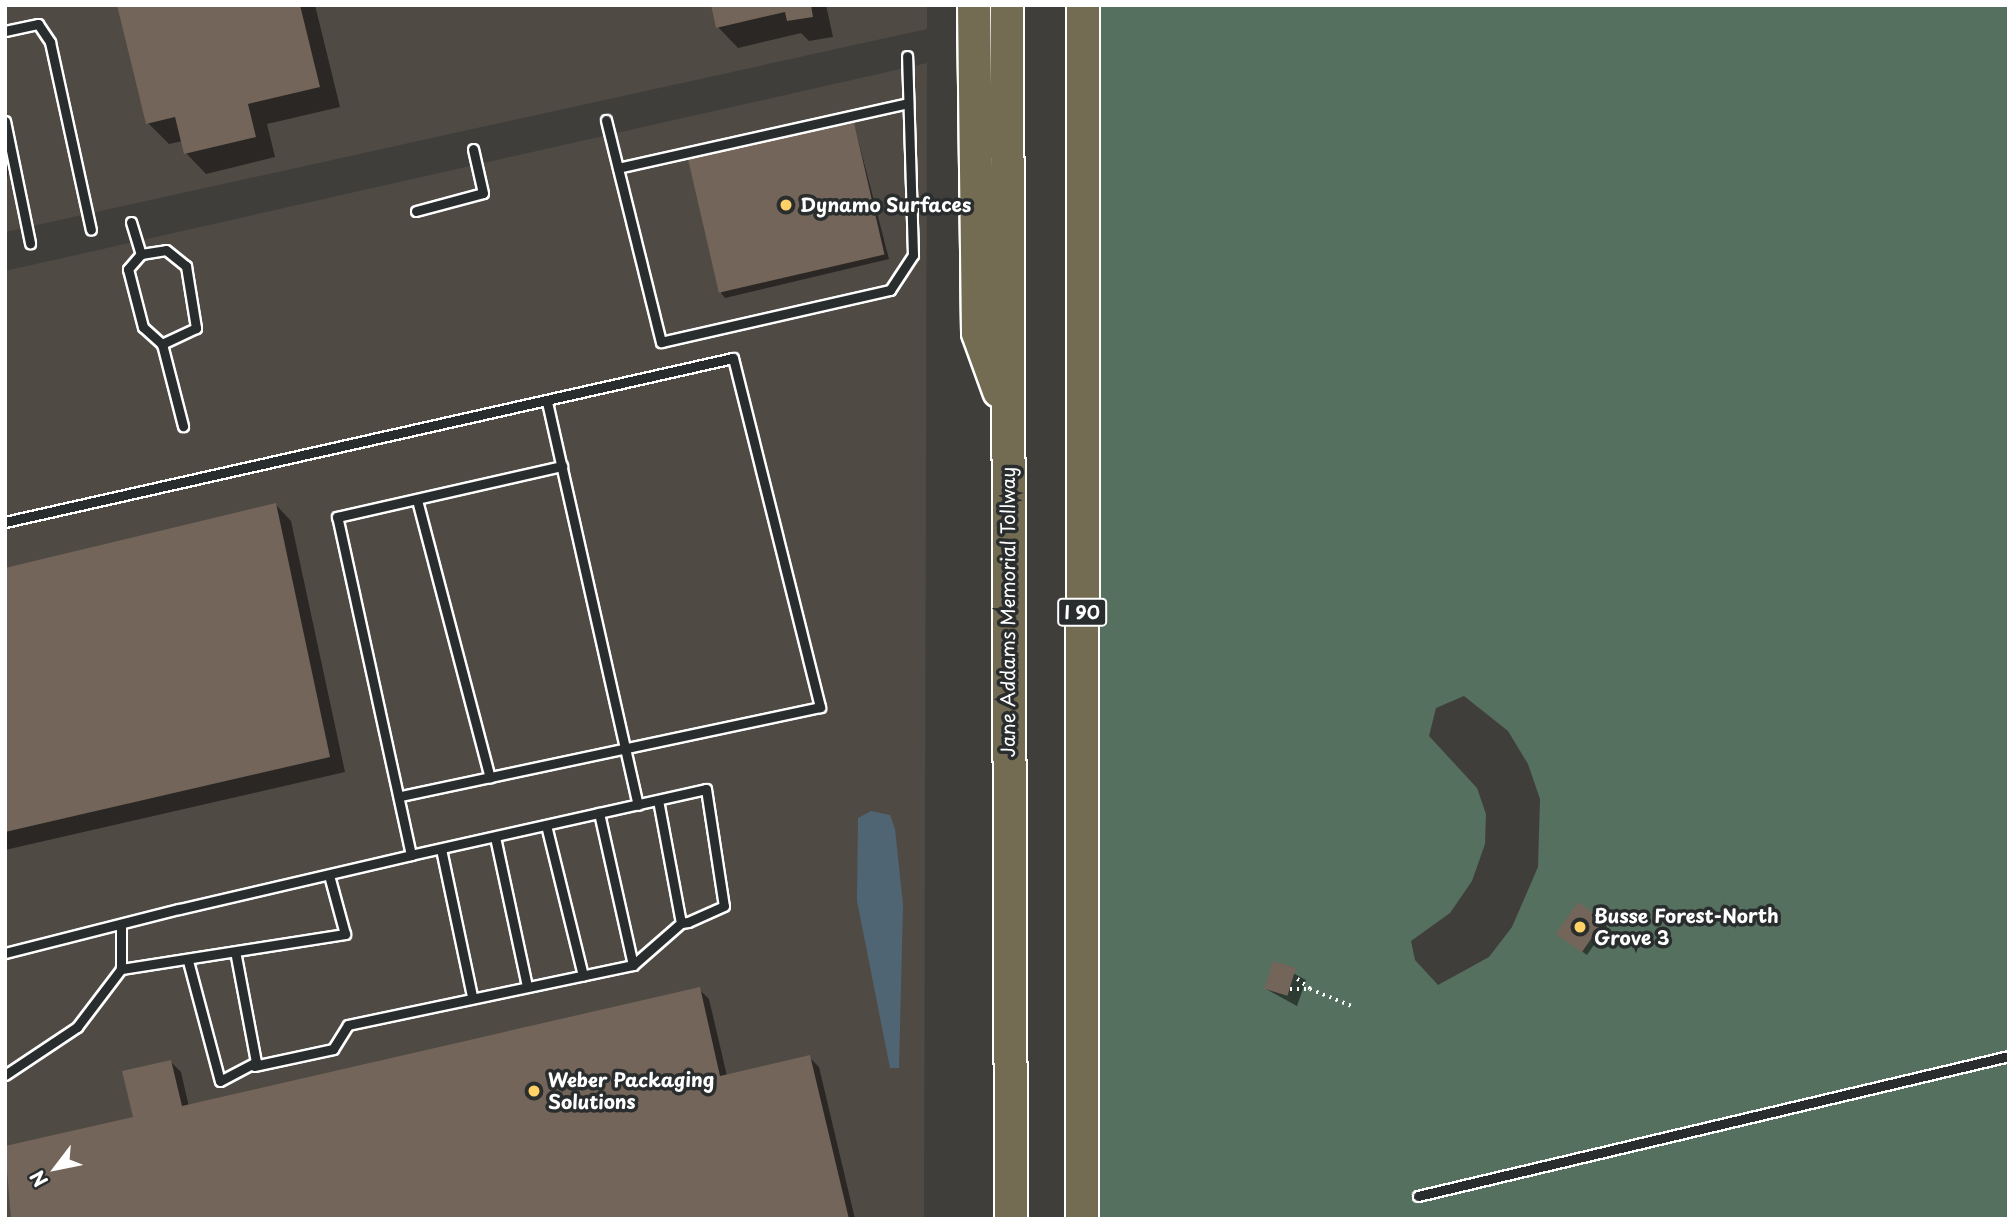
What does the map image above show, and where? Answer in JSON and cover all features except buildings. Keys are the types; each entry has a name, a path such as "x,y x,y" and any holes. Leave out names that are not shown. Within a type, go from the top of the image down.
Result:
{"highway":[{"path":"974,5 978,334 1007,412"},
{"name":"Jane Addams Memorial Tollway","path":"1007,5 1012,1219"},
{"name":"I 90","path":"1082,1219 1083,5"}],"lane":[{"path":"5,31 38,24 50,42 91,230"},
{"path":"606,120 661,342 890,289 914,255 907,56"},
{"path":"618,168 908,103"},
{"path":"5,121 30,243"},
{"path":"416,211 483,193 472,149"},
{"path":"131,222 141,254"},
{"path":"162,344 196,328 186,266 166,250 141,254 128,269 143,327 162,344 183,426"},
{"path":"5,522 733,358 820,707 626,751 402,796"},
{"path":"547,402 638,805"},
{"path":"411,855 402,796 337,517 562,466"},
{"path":"417,499 490,778"},
{"path":"5,953 329,874 706,789 724,906 681,923 634,965 472,996 348,1025 333,1049 254,1066 220,1081 210,1065 188,961"},
{"path":"657,800 681,923"},
{"path":"599,813 634,965"},
{"path":"546,825 583,976"},
{"path":"495,837 527,986"},
{"path":"441,849 472,996"},
{"path":"121,969 236,956 345,934 329,874"},
{"path":"5,1076 77,1027 121,969 121,924"},
{"path":"236,956 254,1066"},
{"path":"1418,1196 1894,1081 2009,1056"}],"path":[{"path":"1294,977 1310,989 1353,1007"},
{"path":"1290,989 1310,989"}],"shaded area":[{"path":"5,5 927,5 927,29 5,232"},
{"path":"927,63 924,1219 5,1219 5,271"}],"green space":[{"path":"1086,5 2009,5 2009,1219 1085,1219","holes":["1464,696 1508,731 1528,764 1540,799 1538,867 1512,927 1489,957 1438,985 1415,960 1411,941 1450,913 1472,881 1485,844 1486,814 1477,788 1429,736 1436,708"]}],"water":[{"path":"871,811 890,815 895,829 903,905 899,1068 890,1068 857,901 858,818"}],"place":[{"name":"Dynamo Surfaces","path":"786,205"},
{"name":"Busse Forest-North Grove 3","path":"1580,927"},
{"name":"Weber Packaging Solutions","path":"534,1091"}]}
